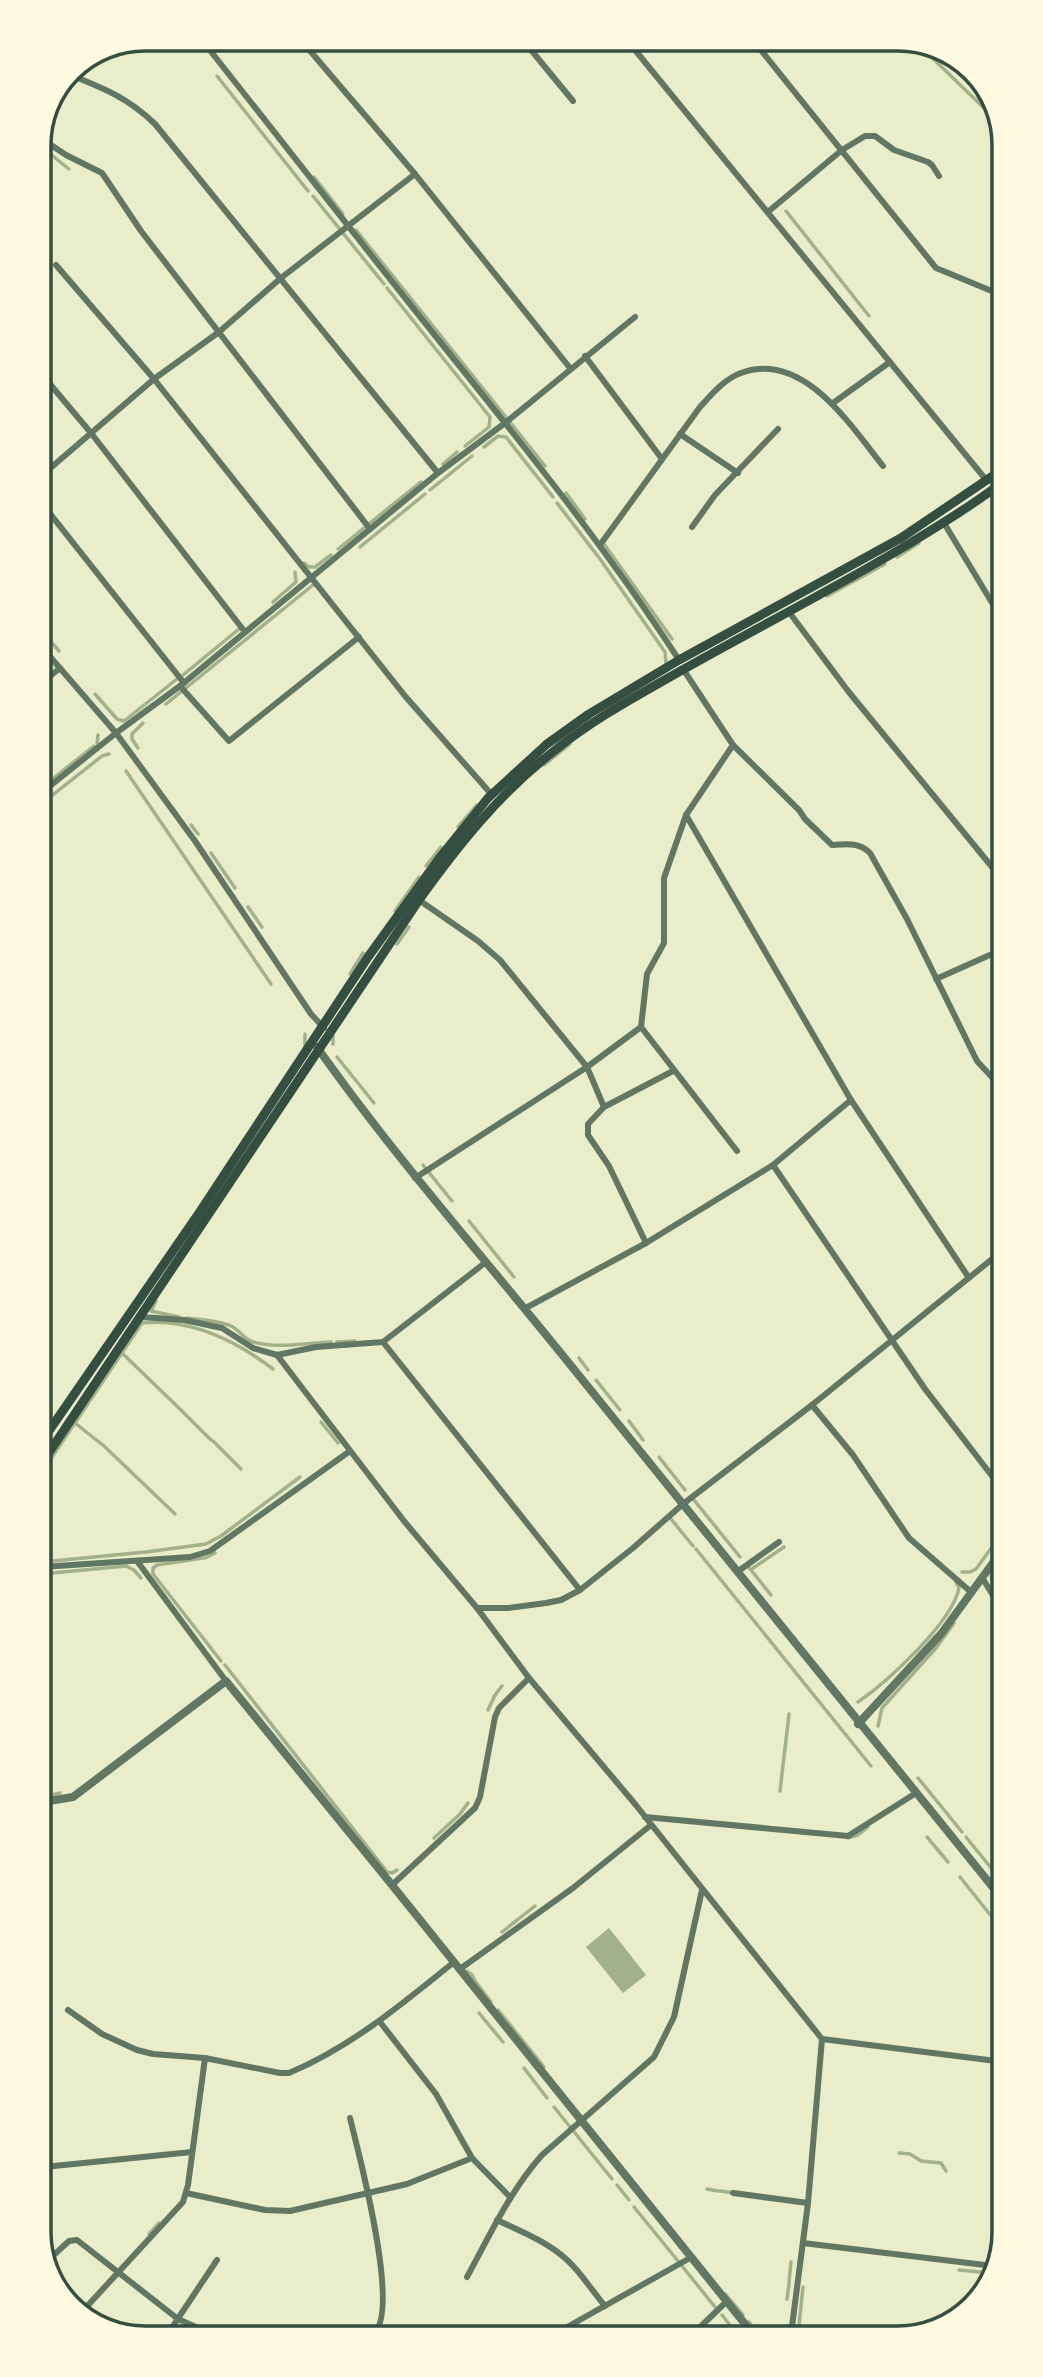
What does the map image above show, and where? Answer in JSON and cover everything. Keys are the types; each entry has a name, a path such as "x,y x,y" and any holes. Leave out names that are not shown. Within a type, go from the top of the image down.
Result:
{"main road":[{"path":"325,1030 368,957 441,856 492,795 521,766 568,729 928,521 992,477"},
{"path":"51,1428 315,1044 419,900 472,829 523,776 585,727 681,665 858,575 944,523 992,490"},
{"path":"853,565 858,575"},
{"path":"51,1450 141,1317 315,1044"}],"street":[{"path":"211,51 600,545 641,601 733,745 832,845 851,843 870,853 907,919 977,1061 992,1077"},
{"path":"311,51 415,174 570,368"},
{"path":"532,51 573,102"},
{"path":"636,51 987,481"},
{"path":"762,51 936,268 992,291"},
{"path":"78,78 128,101 155,124 438,473"},
{"path":"769,211 842,150 865,136 870,135 894,150 932,164 939,176"},
{"path":"51,145 102,173 141,231 370,529"},
{"path":"51,468 154,379 219,332 281,278 415,174"},
{"path":"56,265 154,379 412,704 492,795"},
{"path":"51,785 182,684 438,473 505,423 635,317"},
{"path":"585,356 662,459"},
{"path":"833,403 890,362"},
{"path":"600,545 699,407 719,387 739,373 762,368 787,373 810,385 833,403 883,467"},
{"path":"51,385 245,632"},
{"path":"692,527 709,503 778,429"},
{"path":"680,434 738,473"},
{"path":"51,514 229,741 359,637"},
{"path":"944,523 992,603"},
{"path":"789,612 848,691 992,867"},
{"path":"51,659 116,733 195,841 325,1030"},
{"path":"51,675 59,669"},
{"path":"733,745 686,815 662,883 664,943 647,974 641,1027 737,1151"},
{"path":"686,815 851,1100 969,1278"},
{"path":"419,900 478,941 500,960 586,1067 604,1107"},
{"path":"936,979 992,954"},
{"path":"415,1178 586,1067 641,1027"},
{"path":"315,1044 415,1178 992,1886"},
{"path":"646,1243 609,1166 588,1135 588,1124 604,1107 673,1071"},
{"path":"524,1309 646,1243 773,1165 851,1100"},
{"path":"773,1165 925,1389 992,1476"},
{"path":"477,1608 508,1608 546,1603 569,1597 580,1590 634,1548 683,1504 812,1405 992,1259"},
{"path":"141,1317 184,1320 222,1328 253,1348 277,1355 316,1347 383,1342 486,1262"},
{"path":"383,1342 580,1590"},
{"path":"277,1355 529,1678 645,1817 822,2039 808,2203 792,2326"},
{"path":"812,1405 853,1455 909,1538 971,1592"},
{"path":"51,1566 190,1557 210,1551 350,1451"},
{"path":"737,1572 779,1542"},
{"path":"137,1561 226,1681 746,2326"},
{"path":"858,1724 941,1634 992,1565"},
{"path":"983,1578 992,1593"},
{"path":"393,1885 475,1808 480,1797 495,1717 499,1708 529,1678"},
{"path":"51,1801 72,1797 226,1681"},
{"path":"645,1817 848,1836 916,1793"},
{"path":"68,2010 102,2034 137,2050 153,2054 205,2058 289,2073 380,2022 457,1966 562,1896 651,1825"},
{"path":"467,2277 510,2197 542,2155 653,2057 674,2017 702,1890"},
{"path":"380,2022 436,2094 472,2158 510,2197"},
{"path":"822,2039 992,2060"},
{"path":"87,2306 183,2202 205,2058"},
{"path":"350,2118 369,2195 382,2275 383,2309 377,2326"},
{"path":"51,2166 192,2152"},
{"path":"186,2193 265,2210 290,2211 369,2195 430,2177 472,2158"},
{"path":"733,2193 808,2203"},
{"path":"497,2220 536,2238 561,2255 605,2306"},
{"path":"54,2254 74,2239 178,2319 193,2326"},
{"path":"803,2243 986,2265"},
{"path":"569,2326 690,2258"},
{"path":"173,2326 217,2260"},
{"path":"701,2326 726,2302"}],"shaded area":[{"path":"609,1928 646,1975 623,1993 586,1947"}],"waterway":[{"path":"932,57 985,109"},
{"path":"217,76 308,191"},
{"path":"51,155 69,169"},
{"path":"314,177 343,214"},
{"path":"313,196 384,284"},
{"path":"786,211 869,316"},
{"path":"356,230 545,466"},
{"path":"387,288 490,417 489,427 465,446"},
{"path":"484,447 498,436 506,437 553,497"},
{"path":"443,464 457,452"},
{"path":"430,490 472,456"},
{"path":"370,523 421,482"},
{"path":"566,493 585,519"},
{"path":"360,547 425,494"},
{"path":"557,503 665,652 666,663"},
{"path":"338,549 364,528"},
{"path":"897,557 919,543"},
{"path":"604,544 672,639"},
{"path":"304,563 315,567 331,555"},
{"path":"827,596 885,564"},
{"path":"273,602 296,582 295,572"},
{"path":"166,704 313,585"},
{"path":"183,675 239,629"},
{"path":"51,642 59,651"},
{"path":"95,694 117,719 124,721 177,679"},
{"path":"138,748 132,734 143,723"},
{"path":"97,743 98,735"},
{"path":"544,765 570,744"},
{"path":"51,780 94,746"},
{"path":"51,796 102,756 109,754"},
{"path":"126,771 271,984"},
{"path":"458,827 477,805"},
{"path":"191,825 198,834"},
{"path":"426,866 441,847"},
{"path":"211,853 235,888"},
{"path":"395,911 419,877"},
{"path":"248,907 262,927"},
{"path":"397,944 409,927"},
{"path":"350,974 363,953"},
{"path":"305,1034 305,1046"},
{"path":"333,1035 333,1044"},
{"path":"337,1057 374,1103"},
{"path":"423,1165 452,1201"},
{"path":"469,1221 514,1277"},
{"path":"156,1301 151,1311 179,1317"},
{"path":"187,1318 227,1325 250,1341 262,1344 331,1342"},
{"path":"51,1459 142,1323 160,1322 195,1328 244,1349 273,1369"},
{"path":"337,1342 355,1341"},
{"path":"122,1353 183,1412"},
{"path":"579,1358 588,1370"},
{"path":"596,1380 620,1410"},
{"path":"184,1413 211,1440"},
{"path":"629,1421 643,1440"},
{"path":"321,1422 338,1443"},
{"path":"75,1423 104,1446 175,1514"},
{"path":"213,1441 241,1469"},
{"path":"659,1457 685,1490"},
{"path":"51,1561 206,1544 221,1536 300,1477"},
{"path":"694,1500 740,1557"},
{"path":"671,1519 693,1546"},
{"path":"753,1568 784,1547"},
{"path":"962,1572 976,1569 992,1547"},
{"path":"696,1549 871,1766"},
{"path":"205,1558 215,1553"},
{"path":"203,1558 157,1565 153,1568 153,1574 221,1661"},
{"path":"747,1565 771,1595"},
{"path":"51,1573 126,1566 141,1578"},
{"path":"992,1569 992,1579"},
{"path":"858,1702 885,1681 932,1634 954,1602 959,1588 956,1582"},
{"path":"878,1726 882,1708 936,1648 954,1623"},
{"path":"225,1665 387,1872 397,1870"},
{"path":"488,1710 502,1686"},
{"path":"780,1791 789,1714"},
{"path":"918,1778 962,1832"},
{"path":"51,1795 60,1793"},
{"path":"434,1838 468,1803"},
{"path":"848,1838 858,1835 868,1827"},
{"path":"927,1837 948,1862"},
{"path":"966,1837 978,1852"},
{"path":"979,1853 992,1869"},
{"path":"960,1877 992,1917"},
{"path":"502,1932 535,1906"},
{"path":"467,1971 491,2002"},
{"path":"498,2010 544,2067"},
{"path":"479,2013 503,2042"},
{"path":"524,2068 547,2098"},
{"path":"554,2107 612,2179"},
{"path":"899,2153 910,2154 921,2161 941,2163 946,2171"},
{"path":"617,2185 629,2200"},
{"path":"707,2189 718,2191"},
{"path":"720,2191 735,2193"},
{"path":"634,2207 678,2261"},
{"path":"149,2234 159,2223"},
{"path":"789,2282 791,2262"},
{"path":"682,2266 715,2307"},
{"path":"959,2270 984,2272"},
{"path":"787,2299 789,2284"},
{"path":"799,2326 803,2287"},
{"path":"725,2294 743,2315"},
{"path":"722,2315 731,2326"},
{"path":"749,2322 752,2326"}]}
